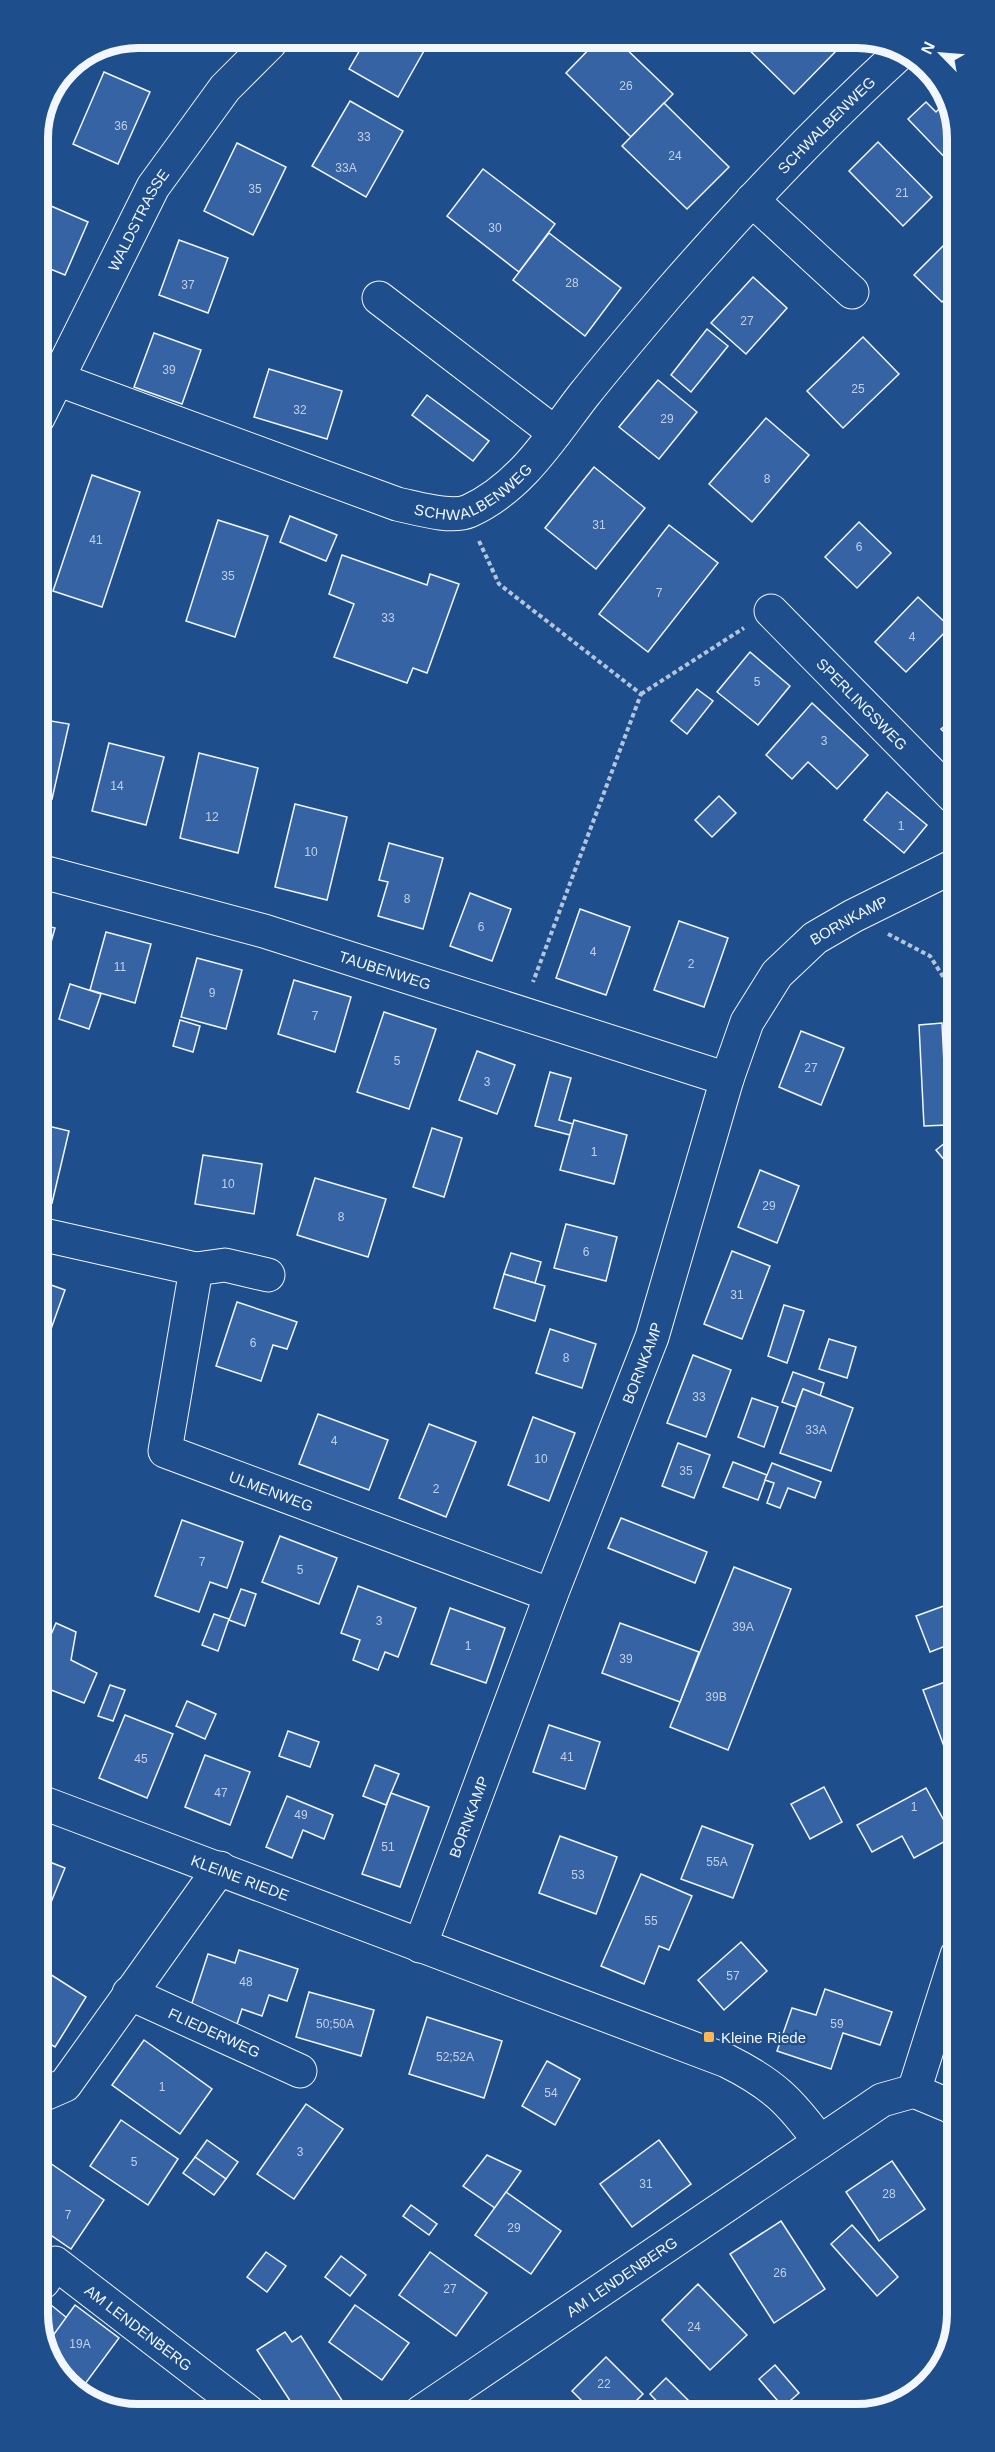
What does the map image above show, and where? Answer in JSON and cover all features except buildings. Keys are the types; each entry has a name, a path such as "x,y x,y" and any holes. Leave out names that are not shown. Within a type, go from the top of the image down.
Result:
{"street":[{"name":"WALDSTRASSE","path":"48,374 153,187 225,88 265,48"},
{"name":"SCHWALBENWEG","path":"48,376 397,504 437,513 466,512 508,487 543,449 584,394 667,295 752,200 843,105 896,57"},
{"path":"752,200 852,292"},
{"path":"379,298 555,434"},
{"name":"SPERLINGSWEG","path":"771,611 947,790"},
{"name":"BORNKAMP","path":"420,1946 550,1595 652,1337 727,1079 747,1022 777,974 815,938 853,916 947,869"},
{"name":"TAUBENWEG","path":"48,873 264,931 727,1079"},
{"path":"48,1236 196,1269 225,1265 268,1275"},
{"name":"ULMENWEG","path":"196,1269 165,1451 550,1595"},
{"name":"KLEINE RIEDE","path":"48,1804 728,2061 758,2077 780,2093 820,2142"},
{"path":"48,2092 65,2085 220,1868"},
{"path":"947,1987 914,2091 947,2105"},
{"name":"FLIEDERWEG","path":"129,1993 300,2071"},
{"name":"AM LENDENBERG","path":"433,2404 882,2100 914,2091"},
{"name":"AM LENDENBERG","path":"48,2267 236,2404"}],"path":[{"path":"466,512 499,584 641,694"},
{"path":"521,1014 641,694 771,611"},
{"path":"853,916 930,956 947,983"}],"place":[{"name":"Kleine Riede","path":"709,2037"}]}
